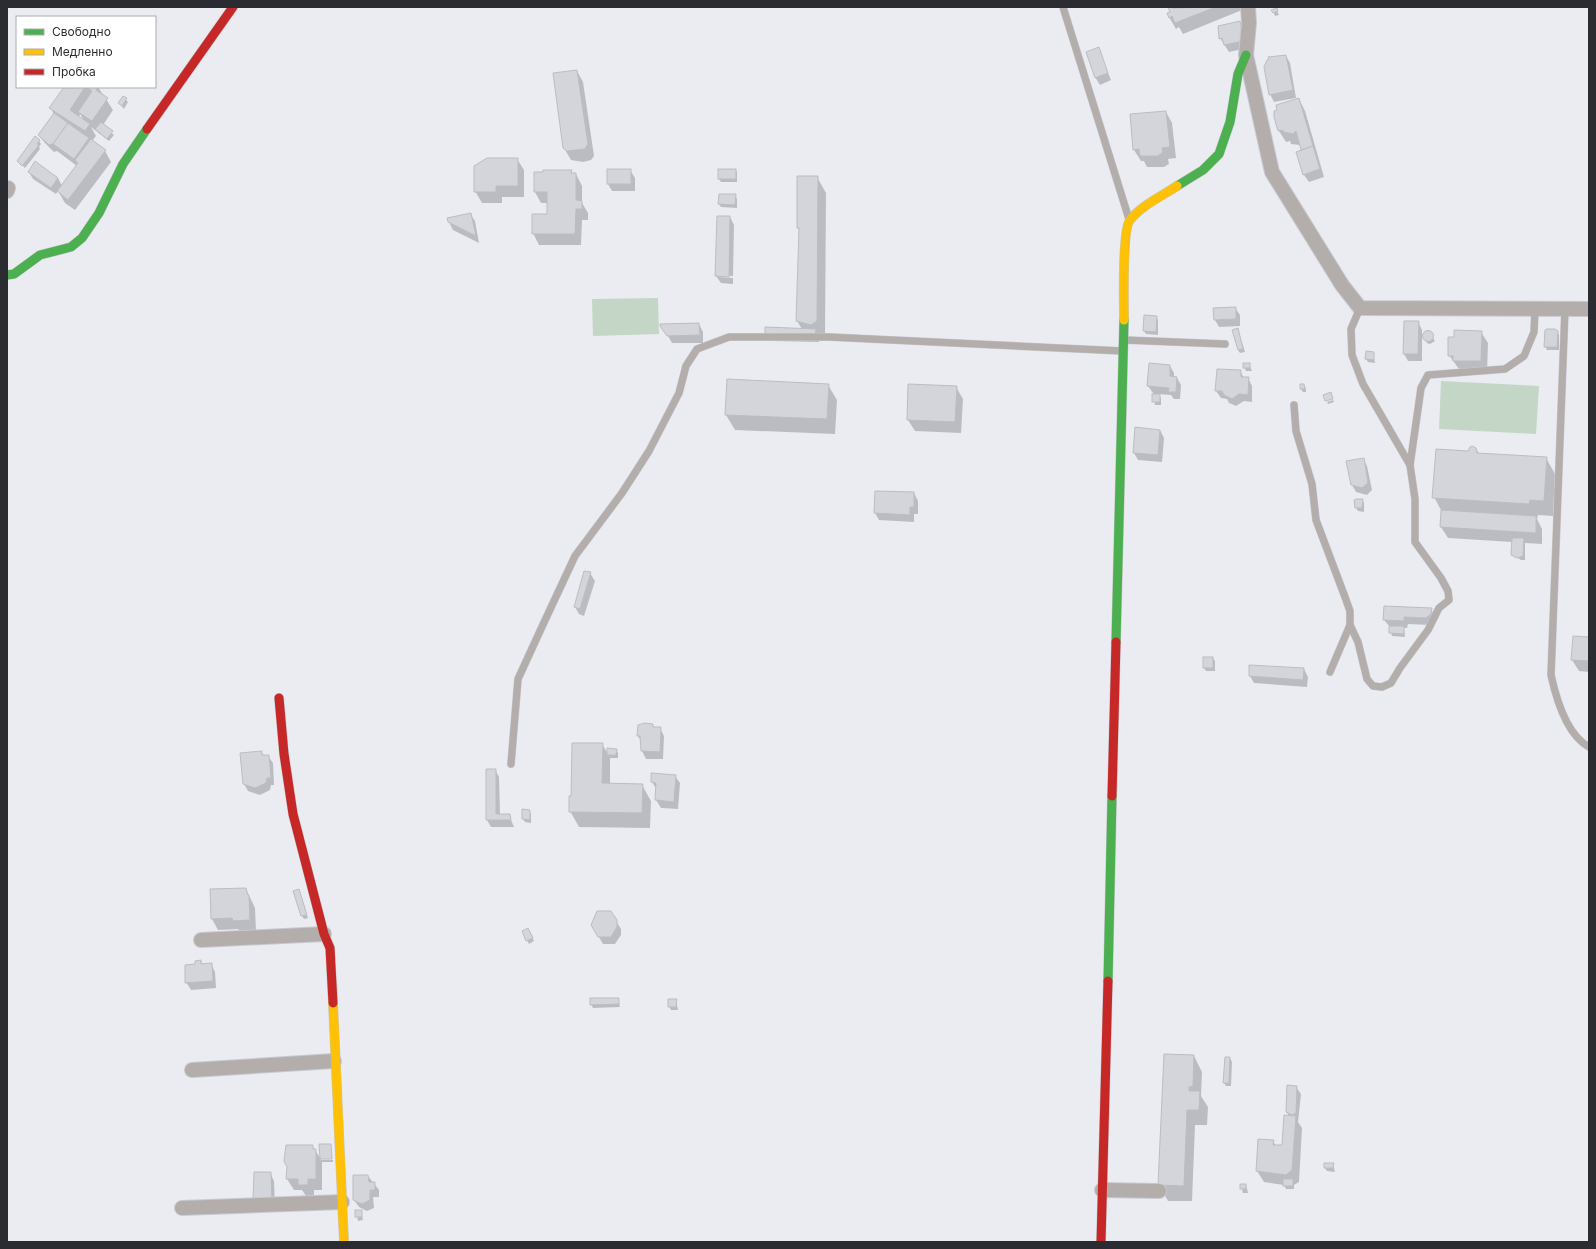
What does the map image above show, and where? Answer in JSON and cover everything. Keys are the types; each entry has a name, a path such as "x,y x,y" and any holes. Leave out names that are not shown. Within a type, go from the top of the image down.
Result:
{"street":[{"path":"7,275 14,274 27,266 40,255 71,247 82,238 99,213 123,164 233,7"},
{"path":"1100,1242 1126,238 1129,220 1144,208 1203,170 1219,154 1230,122 1238,74 1246,55 1249,23 1248,7"},
{"path":"1246,55 1272,172 1342,285 1360,308 1589,309"},
{"path":"279,698 284,754 293,814 324,934 330,948 334,1061 344,1242"},
{"path":"201,940 324,934"},
{"path":"192,1070 334,1061"},
{"path":"1102,1190 1159,1191"},
{"path":"182,1208 342,1202"}],"lane":[{"path":"1063,7 1129,220"},
{"path":"1360,308 1351,329 1352,355 1363,384 1410,465"},
{"path":"1350,626 1358,642 1367,679 1373,686 1382,687 1391,683 1428,630 1439,608 1449,600 1448,591 1441,578 1415,542 1415,499 1410,465 1421,388 1428,375 1505,369 1524,356 1534,332 1535,309"},
{"path":"1565,309 1551,675 1555,696 1566,720 1581,743 1589,747"},
{"path":"511,764 518,679 575,556 622,493 649,452 679,393 686,366 697,349 729,337 829,337 1124,351"},
{"path":"1124,340 1225,344"},
{"path":"1294,405 1296,431 1312,484 1316,520 1350,611 1350,626 1330,672"}],"green space":[{"path":"658,298 659,334 593,336 592,299"},
{"path":"1441,381 1539,386 1536,434 1439,429"}],"building":[{"path":"1168,7 1216,7 1175,23 1172,16 1169,18 1167,13 1170,12"},
{"path":"1277,8 1278,11 1273,13 1271,10"},
{"path":"1240,21 1244,41 1224,45 1222,38 1219,39 1218,26"},
{"path":"1099,47 1108,73 1095,78 1086,52"},
{"path":"1286,55 1293,90 1269,95 1264,67 1269,59 1268,57"},
{"path":"577,70 588,144 585,149 567,151 563,148 553,73"},
{"path":"63,88 84,88 70,110 90,124 85,131 49,108"},
{"path":"88,88 97,88 96,90 108,98 92,121 78,112 92,91"},
{"path":"123,96 127,98 122,106 118,103"},
{"path":"1299,98 1313,146 1301,150 1296,131 1293,134 1283,132 1283,130 1278,131 1274,117 1274,111 1277,110 1276,105"},
{"path":"1166,111 1170,147 1162,148 1163,152 1158,156 1140,156 1139,149 1133,150 1130,114"},
{"path":"54,113 68,123 53,144 49,145 38,135"},
{"path":"101,122 113,131 107,139 95,129"},
{"path":"68,123 89,138 74,159 53,144"},
{"path":"35,136 40,140 37,144 39,145 22,166 17,161"},
{"path":"91,139 106,150 68,200 57,191 78,163 75,160"},
{"path":"1313,146 1320,169 1303,175 1296,152"},
{"path":"487,158 518,158 518,186 496,186 496,192 474,192 474,166"},
{"path":"35,161 58,178 51,188 28,172"},
{"path":"607,169 631,169 631,184 607,184"},
{"path":"718,169 736,169 736,179 718,179"},
{"path":"543,170 572,170 571,173 576,173 576,200 582,201 582,209 576,209 575,234 532,234 532,214 547,214 547,192 534,192 534,172 543,172"},
{"path":"797,176 818,176 817,321 811,325 796,321 799,228 797,228"},
{"path":"719,194 736,194 735,205 718,204"},
{"path":"471,213 476,236 448,222 447,218"},
{"path":"717,216 730,216 729,277 715,276"},
{"path":"1236,307 1236,319 1214,320 1213,308"},
{"path":"1144,315 1157,316 1156,332 1143,331"},
{"path":"1404,321 1419,321 1418,354 1403,354"},
{"path":"699,323 700,335 667,336 660,326 660,324"},
{"path":"765,327 816,329 815,335 765,334"},
{"path":"1238,328 1243,349 1238,350 1232,330"},
{"path":"1555,329 1558,331 1557,347 1544,347 1545,330"},
{"path":"1454,330 1482,331 1481,361 1453,361 1453,356 1448,356 1448,337 1454,337"},
{"path":"1426,331 1430,331 1432,332 1432,340 1426,341 1423,338 1423,334"},
{"path":"1366,351 1374,352 1374,360 1365,359"},
{"path":"1149,363 1170,365 1170,376 1177,377 1176,392 1168,392 1169,388 1147,386"},
{"path":"1243,363 1250,363 1250,368 1243,368"},
{"path":"1217,369 1241,370 1241,377 1249,377 1248,395 1239,394 1232,399 1224,395 1222,391 1215,391"},
{"path":"727,379 829,384 827,419 725,415"},
{"path":"908,384 957,386 955,422 907,420"},
{"path":"1300,384 1304,384 1305,389 1300,389"},
{"path":"1331,392 1333,399 1325,401 1323,395"},
{"path":"1152,394 1160,394 1160,402 1152,402"},
{"path":"1135,427 1160,430 1158,455 1133,453"},
{"path":"1472,446 1476,448 1477,453 1547,457 1544,501 1530,500 1529,504 1432,498 1436,449 1468,451"},
{"path":"1364,458 1368,483 1362,488 1351,485 1346,461"},
{"path":"875,491 914,492 914,507 910,507 910,515 874,513"},
{"path":"1363,499 1362,508 1355,508 1354,500"},
{"path":"1441,510 1536,516 1536,533 1440,527"},
{"path":"1512,538 1524,538 1523,556 1517,558 1511,555"},
{"path":"584,571 591,572 580,609 574,607"},
{"path":"1384,606 1432,608 1431,614 1426,618 1404,617 1404,621 1383,620"},
{"path":"1389,626 1404,626 1404,634 1389,633"},
{"path":"1573,636 1589,637 1589,661 1571,660"},
{"path":"1203,657 1213,657 1213,668 1203,668"},
{"path":"1249,665 1304,668 1303,680 1249,676"},
{"path":"645,723 653,724 653,727 661,727 660,752 641,751 640,736 637,736 638,725"},
{"path":"572,743 603,743 602,783 643,784 642,813 569,812 569,796 571,796"},
{"path":"607,748 617,749 616,755 607,755"},
{"path":"262,751 262,755 269,755 271,778 267,778 266,783 255,788 243,784 240,753"},
{"path":"486,769 496,769 496,814 510,814 511,820 486,820"},
{"path":"651,773 676,775 674,802 655,800 656,783 651,782"},
{"path":"522,809 530,810 530,820 522,819"},
{"path":"246,888 249,896 250,920 233,921 232,918 211,919 210,889"},
{"path":"299,889 307,915 301,916 293,891"},
{"path":"597,911 611,911 617,920 617,927 611,937 598,937 591,925"},
{"path":"528,928 533,938 526,941 522,931"},
{"path":"201,960 201,964 212,963 213,981 185,983 185,965 195,964 195,961"},
{"path":"590,998 619,998 619,1004 590,1005"},
{"path":"668,999 677,999 676,1007 668,1007"},
{"path":"1164,1054 1194,1055 1193,1086 1189,1087 1189,1091 1200,1091 1199,1110 1187,1110 1184,1186 1158,1185"},
{"path":"1225,1057 1230,1057 1229,1083 1223,1083"},
{"path":"1287,1085 1297,1086 1296,1113 1292,1115 1286,1112"},
{"path":"1284,1115 1296,1116 1292,1170 1286,1175 1256,1171 1258,1139 1274,1140 1273,1145 1282,1145"},
{"path":"319,1144 331,1144 332,1159 320,1159"},
{"path":"286,1145 313,1145 313,1149 316,1149 316,1179 308,1179 308,1185 298,1185 298,1179 286,1179 287,1167 284,1161"},
{"path":"1324,1163 1334,1163 1333,1168 1324,1168"},
{"path":"254,1172 271,1172 272,1201 253,1200"},
{"path":"353,1175 368,1175 369,1182 375,1182 375,1190 370,1190 370,1200 362,1204 353,1200"},
{"path":"1283,1179 1293,1179 1293,1186 1283,1186"},
{"path":"1240,1184 1246,1184 1246,1189 1240,1189"},
{"path":"355,1210 362,1210 362,1217 355,1217"}],"traffic: fast":[{"path":"1177,186 1203,170 1219,154 1230,122 1238,74 1246,55"},
{"path":"7,275 14,274 40,255 71,247 82,238 99,213 123,164 147,129"},
{"path":"1116,642 1124,320"},
{"path":"1108,981 1112,796"}],"traffic: slow":[{"path":"1124,320 1127,227 1130,220 1146,205 1177,186"},
{"path":"333,1003 344,1242"}],"traffic: jam":[{"path":"147,129 233,7"},
{"path":"1112,796 1116,642"},
{"path":"279,698 284,754 293,814 324,934 330,948 333,1003"},
{"path":"1101,1242 1108,981"}]}
